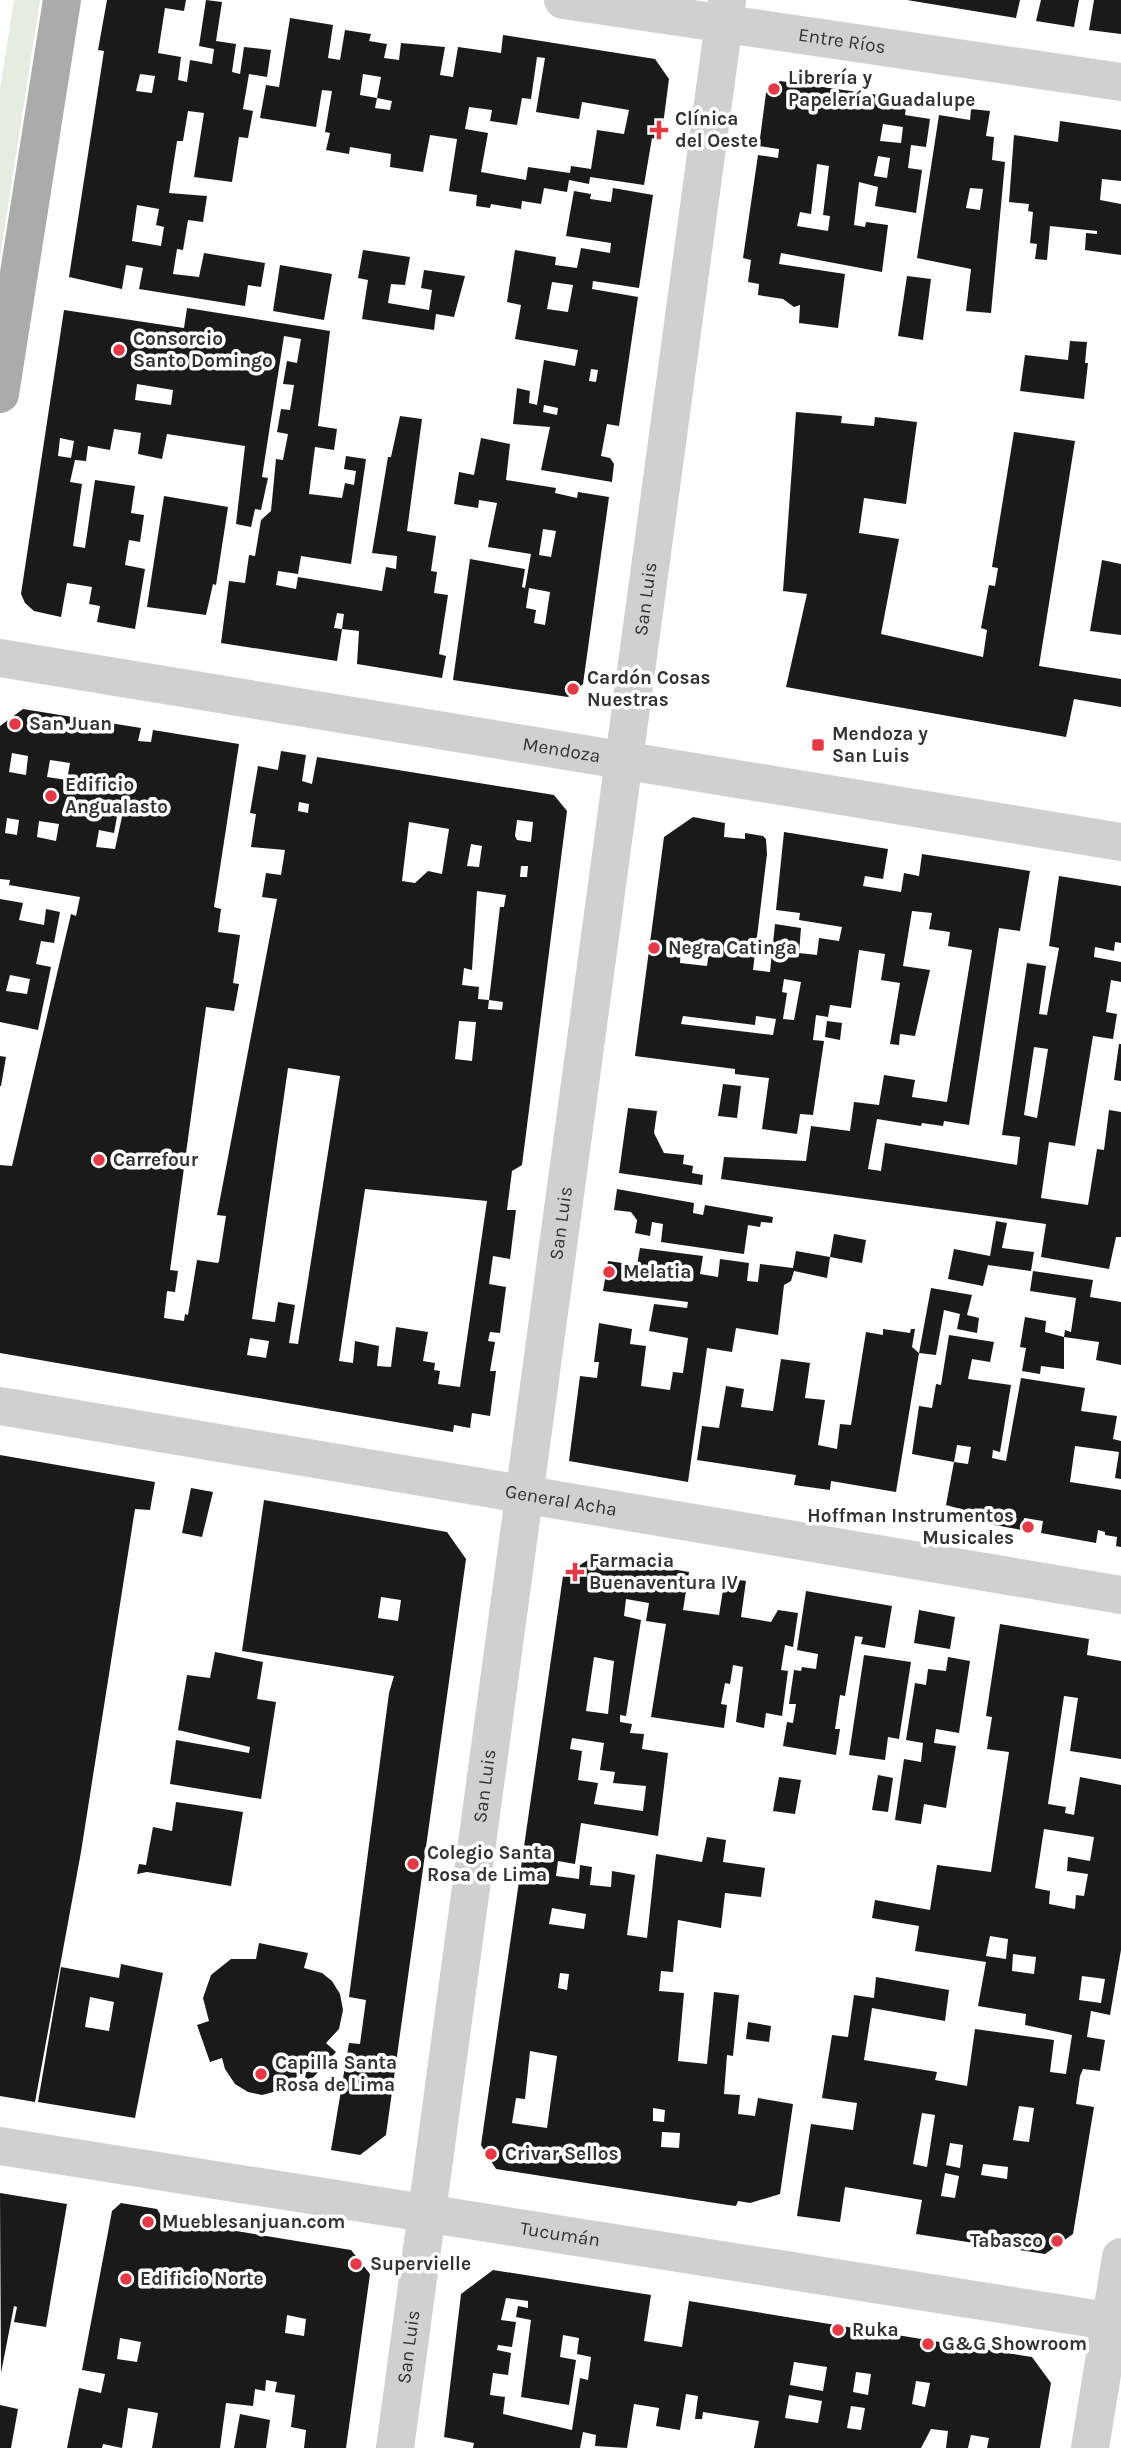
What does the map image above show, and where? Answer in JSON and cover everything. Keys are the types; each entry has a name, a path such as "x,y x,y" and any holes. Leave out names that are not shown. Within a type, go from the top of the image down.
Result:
{"main road":[{"path":"0,394 62,0"}],"street":[{"name":"Entre Ríos","path":"563,0 726,12 1121,82"},
{"name":"San Luis","path":"396,2448 726,12"},
{"name":"Mendoza","path":"0,658 1121,842"},
{"name":"General Acha","path":"0,1406 1121,1595"},
{"name":"Tucumán","path":"0,2146 1116,2322"},
{"path":"1090,2448 1116,2322 1121,2257"}],"shaded area":[{"path":"14,0 40,0 0,258 0,89"}],"building":[{"path":"107,0 186,0 184,11 165,8 158,53 181,57 178,80 187,82 190,60 212,64 214,49 199,46 206,0 222,2 216,41 236,44 232,72 240,74 244,47 271,50 267,77 249,74 243,109 253,111 248,138 239,137 232,182 194,177 204,113 188,111 183,141 177,141 169,193 207,196 203,222 188,220 183,250 177,249 173,274 199,277 204,253 265,263 261,287 248,285 245,306 139,289 143,268 126,265 122,289 69,277 104,51 98,50","holes":["140,74 155,76 152,93 136,91","137,205 159,209 156,225 164,227 161,246 132,241"]},
{"path":"907,0 1020,0 1016,18"},
{"path":"1041,0 1079,0 1074,27 1036,21"},
{"path":"1094,0 1121,0 1121,34 1089,30"},
{"path":"290,18 333,25 328,58 340,60 345,30 371,34 369,41 387,44 384,58 399,60 401,43 445,47 440,75 453,77 458,47 501,53 503,35 655,59 669,79 661,140 652,138 644,185 590,177 589,184 569,180 567,192 544,188 541,204 522,201 521,209 491,204 490,208 476,206 477,195 449,191 457,139 430,135 423,172 390,167 391,154 350,147 349,154 326,150 330,133 325,132 332,91 322,90 316,127 260,118 266,85 279,87","holes":["537,57 545,58 536,112 579,119 582,102 629,110 624,134 597,130 591,169 571,166 570,173 528,167 526,180 481,172 488,133 465,129 469,107 492,110 490,121 517,125 522,98 531,99","363,74 381,77 377,98 360,95","377,98 392,101 390,110 375,108"]},
{"path":"780,81 907,99 905,115 930,119 926,147 911,145 908,168 922,170 916,213 875,206 878,187 859,182 854,225 865,227 866,222 888,225 882,272 781,253 779,264 845,274 838,328 799,323 800,305 794,307 783,299 758,295 759,284 748,282 751,260 743,258 758,155 778,158 779,149 759,146 766,93","holes":["883,124 903,127 901,143 880,141","878,156 890,158 887,178 874,176","817,164 829,166 823,215 830,216 828,231 797,226 800,212 811,214"]},
{"path":"971,109 990,111 986,136 994,137 992,160 1005,162 991,313 966,311 971,269 917,258 939,115 970,120","holes":["970,188 983,189 980,210 966,208"]},
{"path":"1060,121 1121,130 1121,181 1102,179 1100,200 1121,204 1121,255 1085,250 1086,233 1097,234 1097,231 1050,226 1047,260 1035,259 1037,244 1030,243 1033,212 1028,211 1029,204 1009,202 1014,135 1058,142"},
{"path":"613,188 653,195 639,288 593,281 592,289 638,297 619,426 607,424 601,456 610,458 614,464 612,482 541,470 550,427 513,424 517,388 530,391 529,403 537,405 544,360 575,366 578,350 515,339 521,305 507,302 515,250 556,257 555,265 577,268 581,248 610,253 611,243 566,236 574,191 591,194 590,199 611,202","holes":["552,282 573,285 568,312 547,309","591,369 598,370 596,382 589,381","544,405 558,408 557,415 543,412"]},
{"path":"363,250 410,257 405,285 391,284 388,303 429,310 432,290 421,288 424,270 465,276 454,317 436,314 434,330 362,319 368,280 358,278"},
{"path":"280,265 332,274 324,320 273,311"},
{"path":"907,276 931,279 923,340 898,336"},
{"path":"187,308 330,331 318,426 337,429 334,450 315,447 309,494 342,498 345,483 354,485 356,471 344,469 346,456 366,459 351,564 301,556 298,574 278,571 276,585 296,589 298,577 382,591 386,567 396,569 397,556 372,553 388,457 391,457 400,416 422,419 407,531 436,536 431,571 437,572 434,593 448,595 439,654 446,656 442,678 357,664 359,631 342,629 337,661 221,643 229,581 245,583 249,555 255,556 261,520 271,511 276,459 283,460 288,434 277,432 281,409 290,410 294,385 283,384 287,361 297,363 301,339 284,336 262,477 268,478 261,510 255,509 251,527 236,524 245,446 167,434 162,459 138,454 141,433 114,429 110,450 88,446 86,461 75,460 70,482 82,484 73,546 85,548 95,480 135,486 131,513 144,515 140,542 129,540 125,565 145,569 135,629 97,622 100,606 89,604 92,587 67,583 61,617 34,611 25,603 21,594 64,310 184,328","holes":["137,384 173,390 171,405 135,400","60,438 74,441 71,458 58,456","337,613 344,614 342,629 334,628"]},
{"path":"1070,341 1087,342 1085,363 1088,363 1084,399 1020,391 1025,355 1068,360"},
{"path":"796,412 842,416 841,423 874,426 875,417 917,422 906,504 864,498 859,533 899,539 881,634 983,657 987,630 981,628 989,585 995,586 998,568 992,567 1014,432 1075,441 1039,666 1121,679 1121,707 1074,699 1066,737 786,687 807,594 783,591"},
{"path":"481,438 510,444 506,480 556,488 555,493 577,498 578,492 609,497 583,684 568,697 453,680 470,559 525,569 522,587 525,588 531,554 488,547 497,503 479,500 478,508 454,504 459,472 474,475","holes":["543,529 556,531 551,557 539,555","529,588 550,592 545,625 534,623 536,610 526,608"]},
{"path":"164,496 228,507 216,585 213,584 206,615 147,607"},
{"path":"1102,560 1121,564 1121,635 1090,631"},
{"path":"23,709 141,728 138,741 151,742 153,730 239,744 214,907 221,909 218,932 240,935 233,983 239,984 234,1011 206,1007 170,1270 178,1271 175,1292 167,1291 164,1318 184,1321 185,1314 188,1315 197,1260 219,1261 226,1216 217,1215 277,899 262,897 266,873 281,875 285,850 251,847 256,814 250,813 258,766 278,770 281,751 306,755 302,781 312,784 317,757 554,795 567,811 522,1165 512,1171 507,1210 516,1210 510,1259 493,1256 489,1284 506,1287 500,1333 490,1332 488,1341 495,1342 490,1371 496,1371 490,1416 472,1413 470,1428 454,1425 453,1432 0,1353 0,1165 12,1166 71,914 76,916 80,897 9,885 10,880 0,879 0,726","holes":["12,753 28,756 26,775 9,772","50,760 70,763 67,780 47,777","299,802 309,804 308,813 298,811","118,811 123,812 115,849 96,847 99,830 114,833","7,818 19,820 17,835 5,833","517,820 533,822 531,842 517,840","39,821 59,824 56,841 37,837","409,822 449,829 442,874 428,871 415,883 402,881","471,844 482,846 479,867 467,866","521,866 528,866 527,877 520,877","477,891 506,895 504,907 500,907 489,1000 478,999 479,987 462,985 464,968 472,970","489,1000 503,1002 502,1010 488,1009","459,1021 476,1022 472,1061 455,1059","288,1068 340,1076 298,1344 289,1343 295,1305 278,1302 275,1322 252,1319","365,1189 487,1201 460,1387 438,1384 440,1371 434,1370 435,1363 423,1361 428,1332 396,1327 391,1367 377,1366 379,1346 355,1341 353,1363 339,1361","250,1338 269,1341 266,1358 247,1355"]},
{"path":"693,817 725,823 724,837 745,839 745,833 766,839 767,854 753,970 770,972 775,924 801,928 799,953 817,955 819,938 839,941 842,927 799,920 800,913 776,910 784,832 888,849 883,879 865,876 863,886 901,892 904,873 919,876 922,854 1030,871 1020,931 999,928 969,1125 944,1121 943,1126 922,1123 921,1126 877,1119 868,1169 881,1171 885,1143 1017,1165 1020,1137 1002,1135 1027,963 1046,966 1039,1014 1047,1015 1059,948 1049,946 1059,876 1121,886 1121,943 1115,942 1114,951 1095,947 1094,957 1121,962 1121,982 1111,980 1106,1012 1117,1014 1113,1039 1093,1036 1075,1146 1049,1142 1041,1198 1088,1205 1097,1149 1104,1150 1109,1110 1121,1112 1121,1237 1116,1237 1109,1269 1041,1257 1046,1224 721,1179 724,1157 806,1161 811,1126 850,1131 854,1102 879,1105 884,1075 915,1080 912,1097 947,1102 972,950 948,946 950,932 929,929 932,913 912,911 903,966 930,970 915,1036 900,1034 899,1045 890,1044 900,983 881,980 885,954 859,950 851,1008 830,1005 828,1017 816,1015 813,1040 824,1041 813,1115 800,1114 797,1134 762,1129 769,1078 735,1074 735,1069 635,1056 664,837","holes":["681,948 709,952 707,966 680,963","784,979 801,982 794,1020 783,1019 787,993 782,992","683,1016 755,1025 756,1016 776,1019 773,1035 681,1024","1034,1047 1048,1049 1037,1118 1024,1115"]},
{"path":"0,899 23,903 19,920 44,925 46,909 60,912 54,943 41,941 36,964 51,967 38,1030 0,1022","holes":["10,975 30,979 27,994 6,991"]},
{"path":"827,1021 842,1023 840,1040 825,1037"},
{"path":"1121,1044 1121,1081 1114,1080"},
{"path":"0,1056 6,1057 1,1086 0,1086"},
{"path":"723,1084 741,1086 737,1118 718,1116"},
{"path":"628,1108 657,1111 654,1133 664,1153 684,1155 683,1164 693,1166 692,1173 703,1175 702,1185 619,1173"},
{"path":"617,1189 694,1203 693,1213 703,1215 705,1205 773,1217 772,1223 761,1222 760,1227 748,1225 744,1254 661,1242 663,1224 652,1222 650,1236 635,1233 637,1220 631,1212 614,1210"},
{"path":"996,1221 1007,1223 1002,1248 1034,1252 1031,1271 988,1265 983,1286 948,1279 954,1249 990,1256"},
{"path":"834,1234 866,1240 862,1263 830,1257"},
{"path":"640,1248 703,1256 700,1274 718,1277 720,1259 749,1263 747,1281 758,1282 760,1264 793,1268 796,1251 830,1257 827,1278 794,1271 791,1281 784,1285 778,1335 736,1328 732,1352 707,1348 688,1482 569,1461 580,1376 597,1378 599,1362 594,1362 599,1323 632,1329 630,1344 646,1346 641,1386 670,1390 673,1372 683,1373 688,1338 649,1331 654,1304 687,1308 688,1302 603,1291 608,1261 637,1265"},
{"path":"1033,1271 1093,1280 1090,1297 1121,1302 1121,1365 1096,1360 1099,1342 1064,1337 1065,1330 1071,1332 1076,1298 1030,1291"},
{"path":"931,1288 972,1295 967,1315 979,1318 977,1333 957,1329 960,1314 944,1310 936,1355 919,1353"},
{"path":"1025,1317 1046,1321 1045,1332 1064,1337 1064,1369 1041,1366 1040,1374 1022,1371 1026,1348 1020,1347"},
{"path":"883,1329 910,1333 911,1329 915,1329 912,1347 919,1353 896,1492 831,1481 830,1490 794,1485 796,1475 697,1460 702,1426 719,1428 726,1386 744,1389 741,1407 773,1411 781,1359 810,1363 805,1398 825,1400 818,1445 837,1449 840,1424 851,1425 866,1332 883,1335"},
{"path":"949,1335 994,1342 990,1362 972,1359 968,1379 1011,1385 1000,1452 993,1450 992,1458 1006,1461 1021,1378 1085,1388 1081,1411 1117,1416 1113,1439 1121,1441 1121,1479 1115,1478 1119,1452 1075,1446 1070,1482 1121,1490 1121,1547 1116,1546 1117,1537 1105,1535 1105,1532 1098,1530 1096,1543 1041,1533 1043,1521 1024,1518 1022,1530 978,1522 979,1514 946,1505 954,1462 912,1454 919,1406 932,1408 936,1384 941,1385","holes":["957,1445 971,1447 968,1464 954,1462"]},
{"path":"0,1455 155,1482 150,1510 135,1509 81,1852 35,2102 0,2096"},
{"path":"191,1488 213,1492 202,1537 182,1533"},
{"path":"264,1500 447,1532 466,1559 386,2135 360,2155 331,2150 349,2043 360,2044 366,2000 349,1997 389,1693 394,1676 242,1651","holes":["381,1597 401,1600 398,1621 378,1618"]},
{"path":"594,1556 689,1572 683,1610 719,1615 725,1578 746,1581 741,1617 771,1622 778,1610 798,1613 793,1647 785,1645 781,1670 788,1671 782,1716 766,1713 764,1728 736,1722 743,1667 733,1665 730,1684 725,1683 721,1704 727,1705 724,1728 651,1717 666,1624 646,1621 649,1603 626,1599 624,1616 641,1620 626,1716 620,1715 620,1722 632,1724 630,1733 644,1734 642,1749 668,1753 658,1836 581,1823 575,1864 558,1861 556,1876 579,1879 580,1865 592,1867 590,1885 611,1887 612,1871 635,1875 627,1935 647,1938 656,1854 702,1862 707,1837 726,1840 723,1862 765,1868 761,1897 725,1893 721,1928 678,1920 673,1972 661,1971 659,1991 684,1993 678,2061 707,2064 714,1992 739,1995 733,2056 727,2055 724,2094 740,2095 738,2114 755,2116 758,2098 793,2104 780,2194 750,2203 738,2201 736,2206 496,2169 481,2145 563,1576","holes":["594,1657 614,1661 608,1714 586,1711","572,1738 604,1743 600,1770 615,1772 613,1783 646,1786 643,1811 594,1804 598,1783 578,1780 582,1751 570,1749","552,1908 586,1914 584,1929 549,1924","560,1973 569,1974 567,1990 558,1988","530,2051 557,2056 547,2128 512,2123 516,2098 525,2099","653,2108 665,2110 664,2122 653,2121","662,2132 680,2133 679,2148 661,2147"]},
{"path":"806,1591 892,1606 885,1648 861,1644 863,1637 855,1636 845,1696 840,1695 835,1729 840,1729 836,1755 783,1746 787,1722 793,1723 796,1704 789,1704 794,1670 801,1671 802,1667 816,1669 818,1654 797,1650"},
{"path":"919,1610 955,1617 950,1649 914,1643"},
{"path":"1000,1624 1089,1639 1087,1655 1121,1661 1121,1759 1070,1751 1078,1698 1064,1696 1048,1804 1066,1807 1065,1813 1074,1815 1080,1777 1121,1785 1121,1950 1110,2015 1091,2011 1087,2037 1105,2040 1100,2071 1083,2069 1080,2076 1076,2104 1094,2107 1073,2234 1045,2254 916,2234 922,2200 845,2187 840,2222 797,2216 811,2124 853,2130 857,2103 822,2098 832,2035 848,2037 854,1995 874,1998 876,1977 949,1990 945,2021 872,2008 864,2060 937,2072 935,2080 967,2086 975,2029 1054,2040 1050,2072 1066,2074 1072,2035 1025,2025 1026,2014 978,2006 986,1962 915,1951 919,1926 872,1918 875,1900 930,1910 937,1865 991,1872 1009,1752 987,1749 992,1717 986,1716","holes":["1044,1829 1094,1837 1090,1861 1068,1857 1067,1871 1088,1874 1084,1896 1076,1895 1075,1909 1049,1904 1050,1891 1035,1888","990,1936 1008,1939 1006,1959 986,1956","1013,1954 1036,1957 1034,1974 1012,1971","1082,1976 1105,1979 1101,2003 1079,2000","1019,2106 1034,2108 1029,2142 1013,2140","922,2113 935,2115 927,2167 913,2164","950,2143 963,2145 960,2168 946,2165","983,2164 1008,2167 1007,2179 981,2175","945,2173 959,2176 955,2198 941,2196"]},
{"path":"215,1652 263,1662 257,1699 276,1702 261,1799 170,1784 176,1740 249,1753 250,1747 178,1730 187,1675 210,1678"},
{"path":"864,1655 911,1662 899,1739 888,1737 885,1760 849,1755"},
{"path":"948,1657 970,1661 959,1733 936,1729 934,1743 956,1746 946,1808 924,1804 921,1824 895,1820 904,1759 921,1762 923,1743 906,1740 915,1683 926,1685 928,1669 946,1671"},
{"path":"878,1775 893,1778 888,1812 872,1810"},
{"path":"779,1777 801,1780 795,1814 773,1811"},
{"path":"176,1802 243,1812 231,1886 147,1872 137,1874 139,1864 146,1865 153,1827 172,1831"},
{"path":"259,1943 308,1953 304,1968 322,1973 332,1981 340,1994 343,2010 339,2029 326,2043 336,2052 310,2081 300,2073 285,2089 262,2095 248,2092 235,2084 225,2069 222,2058 210,2062 197,2025 209,2021 203,1998 211,1975 231,1959 256,1959"},
{"path":"121,1964 163,1973 135,2118 38,2102 61,1967 119,1978","holes":["90,1997 114,2002 109,2031 85,2027"]},
{"path":"748,2022 771,2026 769,2042 746,2039"},
{"path":"0,2193 67,2204 46,2327 14,2322 17,2307 14,2306 1,2373"},
{"path":"121,2203 157,2209 163,2219 351,2250 370,2274 346,2448 304,2448 306,2430 291,2427 295,2395 275,2392 277,2382 266,2380 265,2391 255,2389 253,2406 226,2403 220,2448 152,2448 158,2413 128,2408 122,2448 103,2444 102,2448 67,2448 79,2388 101,2393 105,2374 82,2370 112,2211","holes":["287,2315 306,2319 304,2336 285,2333","120,2338 141,2342 137,2362 117,2359"]},
{"path":"493,2270 651,2295 644,2341 682,2347 689,2301 1032,2357 1051,2383 1040,2448 987,2448 989,2438 971,2435 968,2448 946,2448 948,2431 931,2429 921,2448 754,2448 759,2421 703,2412 702,2419 695,2419 698,2396 686,2394 680,2430 656,2426 659,2408 634,2404 627,2448 595,2446 596,2435 583,2432 580,2448 473,2448 474,2443 444,2437 461,2294","holes":["506,2298 528,2301 528,2308 518,2306 516,2317 531,2320 521,2397 569,2405 576,2360 560,2357 563,2335 579,2338 577,2354 591,2357 588,2380 580,2378 572,2430 503,2414 505,2397 490,2395 493,2373 508,2375 511,2353 497,2350 498,2345 512,2347 516,2322 501,2320","794,2362 827,2367 823,2391 790,2385","856,2372 871,2374 868,2395 853,2392","916,2381 930,2383 925,2407 912,2404","789,2395 822,2401 818,2423 785,2418","851,2406 865,2408 861,2430 847,2428"]},
{"path":"0,2405 18,2409 11,2448 0,2448"},
{"path":"240,2414 270,2420 266,2448 234,2448"}],"place":[{"name":"Librería y Papelería Guadalupe","path":"774,89"},
{"name":"Clínica del Oeste","path":"659,130"},
{"name":"Consorcio Santo Domingo","path":"119,350"},
{"name":"Cardón Cosas Nuestras","path":"573,689"},
{"name":"San Juan","path":"15,724"},
{"name":"Mendoza y San Luis","path":"818,745"},
{"name":"Edificio Angualasto","path":"51,796"},
{"name":"Negra Catinga","path":"654,948"},
{"name":"Carrefour","path":"99,1160"},
{"name":"Melatia","path":"609,1272"},
{"name":"Hoffman Instrumentos Musicales","path":"1028,1527"},
{"name":"Farmacia Buenaventura IV","path":"575,1572"},
{"name":"Colegio Santa Rosa de Lima","path":"413,1864"},
{"name":"Capilla Santa Rosa de Lima","path":"261,2074"},
{"name":"Crivar Sellos","path":"491,2154"},
{"name":"Mueblesanjuan.com","path":"148,2222"},
{"name":"Tabasco","path":"1057,2241"},
{"name":"Supervielle","path":"356,2264"},
{"name":"Edificio Norte","path":"126,2279"},
{"name":"Ruka","path":"838,2330"},
{"name":"G&G Showroom","path":"928,2344"}]}
